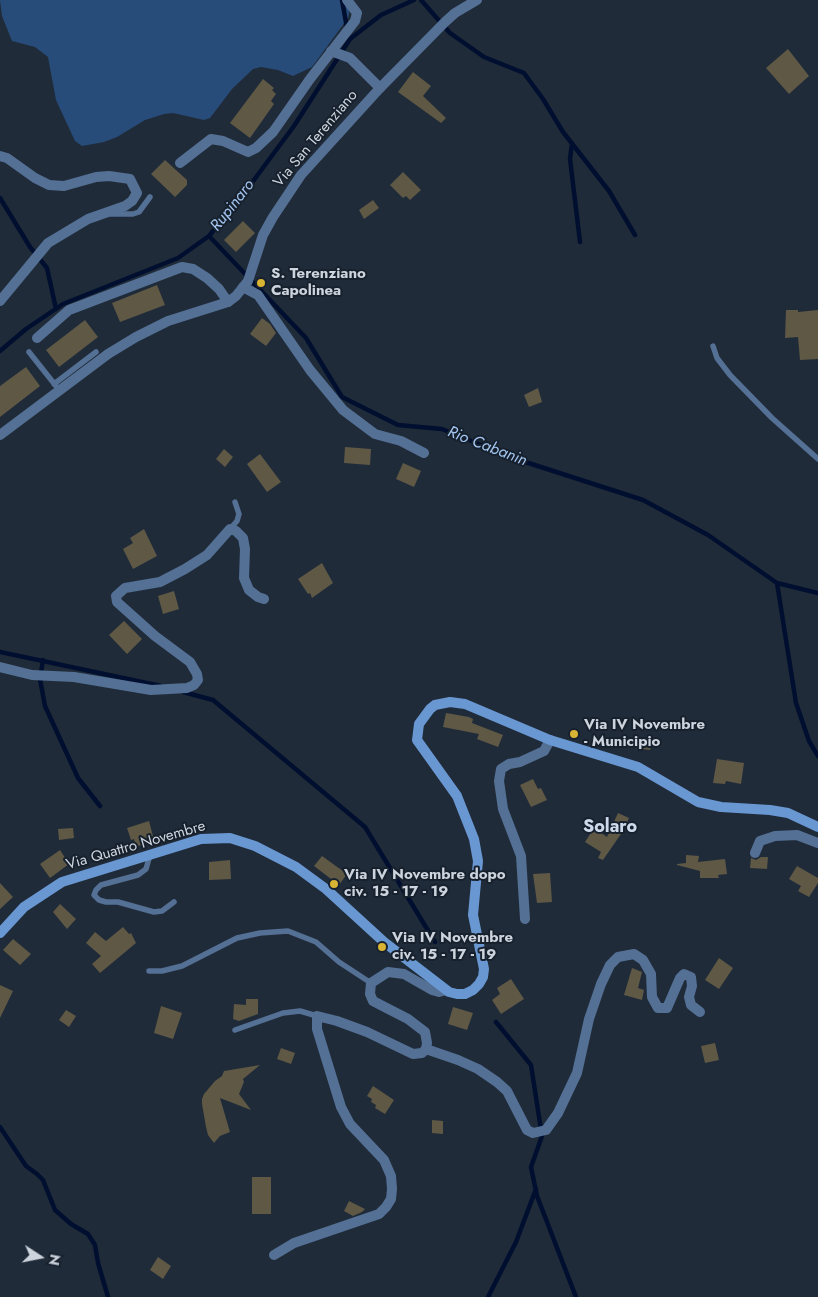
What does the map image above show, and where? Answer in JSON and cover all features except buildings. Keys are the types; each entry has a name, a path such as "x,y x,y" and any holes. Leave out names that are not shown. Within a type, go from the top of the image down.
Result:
{"main road":[{"path":"446,990 457,994 465,994 473,990 483,977 484,969 473,915 478,861 470,825 457,796 417,740 419,724 436,705 450,702 465,704 550,740 638,767 698,802 722,807 788,812 818,827"},
{"name":"Via Quattro Novembre","path":"0,933 24,906 62,882 201,839 230,838 255,846 296,867 326,889 384,942 446,990"}],"street":[{"path":"180,163 210,139 223,141 248,152 256,148 273,132 355,21 357,13 347,0"},
{"name":"Via San Terenziano","path":"0,435 57,387 108,354 168,321 228,302 236,296 248,281 263,235 297,182 380,88 455,13 460,3 477,0"},
{"path":"331,51 350,58 380,88"},
{"path":"0,156 7,158 35,178 49,185 64,186 96,177 110,176 130,179 137,193 132,201 124,206 88,219 48,243 0,301"},
{"path":"37,338 69,310 182,267 193,269 206,278 219,289 228,302"},
{"path":"243,287 258,295 310,370 343,410 375,434 401,441 424,453"},
{"path":"0,667 32,675 74,677 151,690 194,686 198,680 197,674 190,662 154,636 117,602 116,596 125,588 160,582 185,569 207,555 230,529 236,531 243,538 245,549 244,578 248,590 264,599"},
{"path":"525,919 521,856 503,809 498,781 501,769 509,764 520,762 544,751 550,740"},
{"path":"755,853 760,841 775,836 797,835 818,843"},
{"path":"426,1049 471,1066 497,1082 508,1091 528,1130 533,1133 546,1130 558,1113 577,1072 589,1019 601,984 610,965 618,957 634,954 643,960 651,974 652,997 658,1008 667,1008 680,978 684,974 691,977 692,986 689,997 691,1005 700,1012"},
{"path":"274,1255 294,1243 378,1214 390,1199 392,1189 391,1176 384,1160 350,1124 341,1108 317,1029 317,1016 360,1029 413,1054 422,1053 426,1049 427,1043 425,1032 408,1018 373,1002 370,994 371,983 388,972 404,974 432,990 439,992 446,990"}],"lane":[{"path":"101,214 133,214 139,212 150,197"},
{"path":"713,346 716,358 730,375 772,418 818,458"},
{"path":"29,352 57,387 96,352"},
{"path":"230,529 237,522 239,514 236,502"},
{"path":"150,855 146,869 138,876 101,885 94,895 99,900 106,902 118,902 154,912 162,911 174,902"},
{"path":"149,971 162,972 182,966 237,938 288,930 316,942 339,962 371,983"},
{"path":"235,1030 283,1013 300,1011 317,1016"}],"shaded area":[{"path":"0,0 352,0 348,18 312,67 293,76 278,70 261,67 253,69 232,89 210,118 204,120 173,113 164,114 145,120 117,137 104,142 82,146 75,141 56,100 48,57 35,47 12,41 2,16"}],"waterway":[{"path":"342,0 347,28"},
{"name":"Rupinaro","path":"0,351 26,329 63,304 178,258 209,236 245,192 294,126 350,39 381,15 414,0"},
{"path":"421,0 450,33 484,57 524,73 543,99 563,132 609,191 635,235"},
{"path":"572,143 570,159 580,242"},
{"path":"0,198 30,247 47,268 56,309"},
{"name":"Rio Cabanin","path":"209,236 306,338 342,397 398,425 442,429 513,458 643,500 708,535 777,583 818,593"},
{"path":"777,583 796,703 809,741 818,756"},
{"path":"0,652 161,686"},
{"path":"43,660 40,679 45,706 78,778 100,806"},
{"path":"183,692 213,700 365,827 435,942"},
{"path":"496,1022 531,1065 542,1136 531,1167 537,1196 576,1297"},
{"path":"0,1127 26,1166 43,1180 55,1210 71,1224 88,1234 95,1245 108,1297"},
{"path":"488,1297 516,1242 536,1189"}],"place":[{"name":"S. Terenziano Capolinea","path":"261,283"},
{"name":"Via IV Novembre - Municipio","path":"574,734"},
{"name":"Via IV Novembre dopo civ. 15 - 17 - 19","path":"334,884"},
{"name":"Via IV Novembre civ. 15 - 17 - 19","path":"382,947"}],"district":[{"name":"Solaro","path":"610,828"}]}
